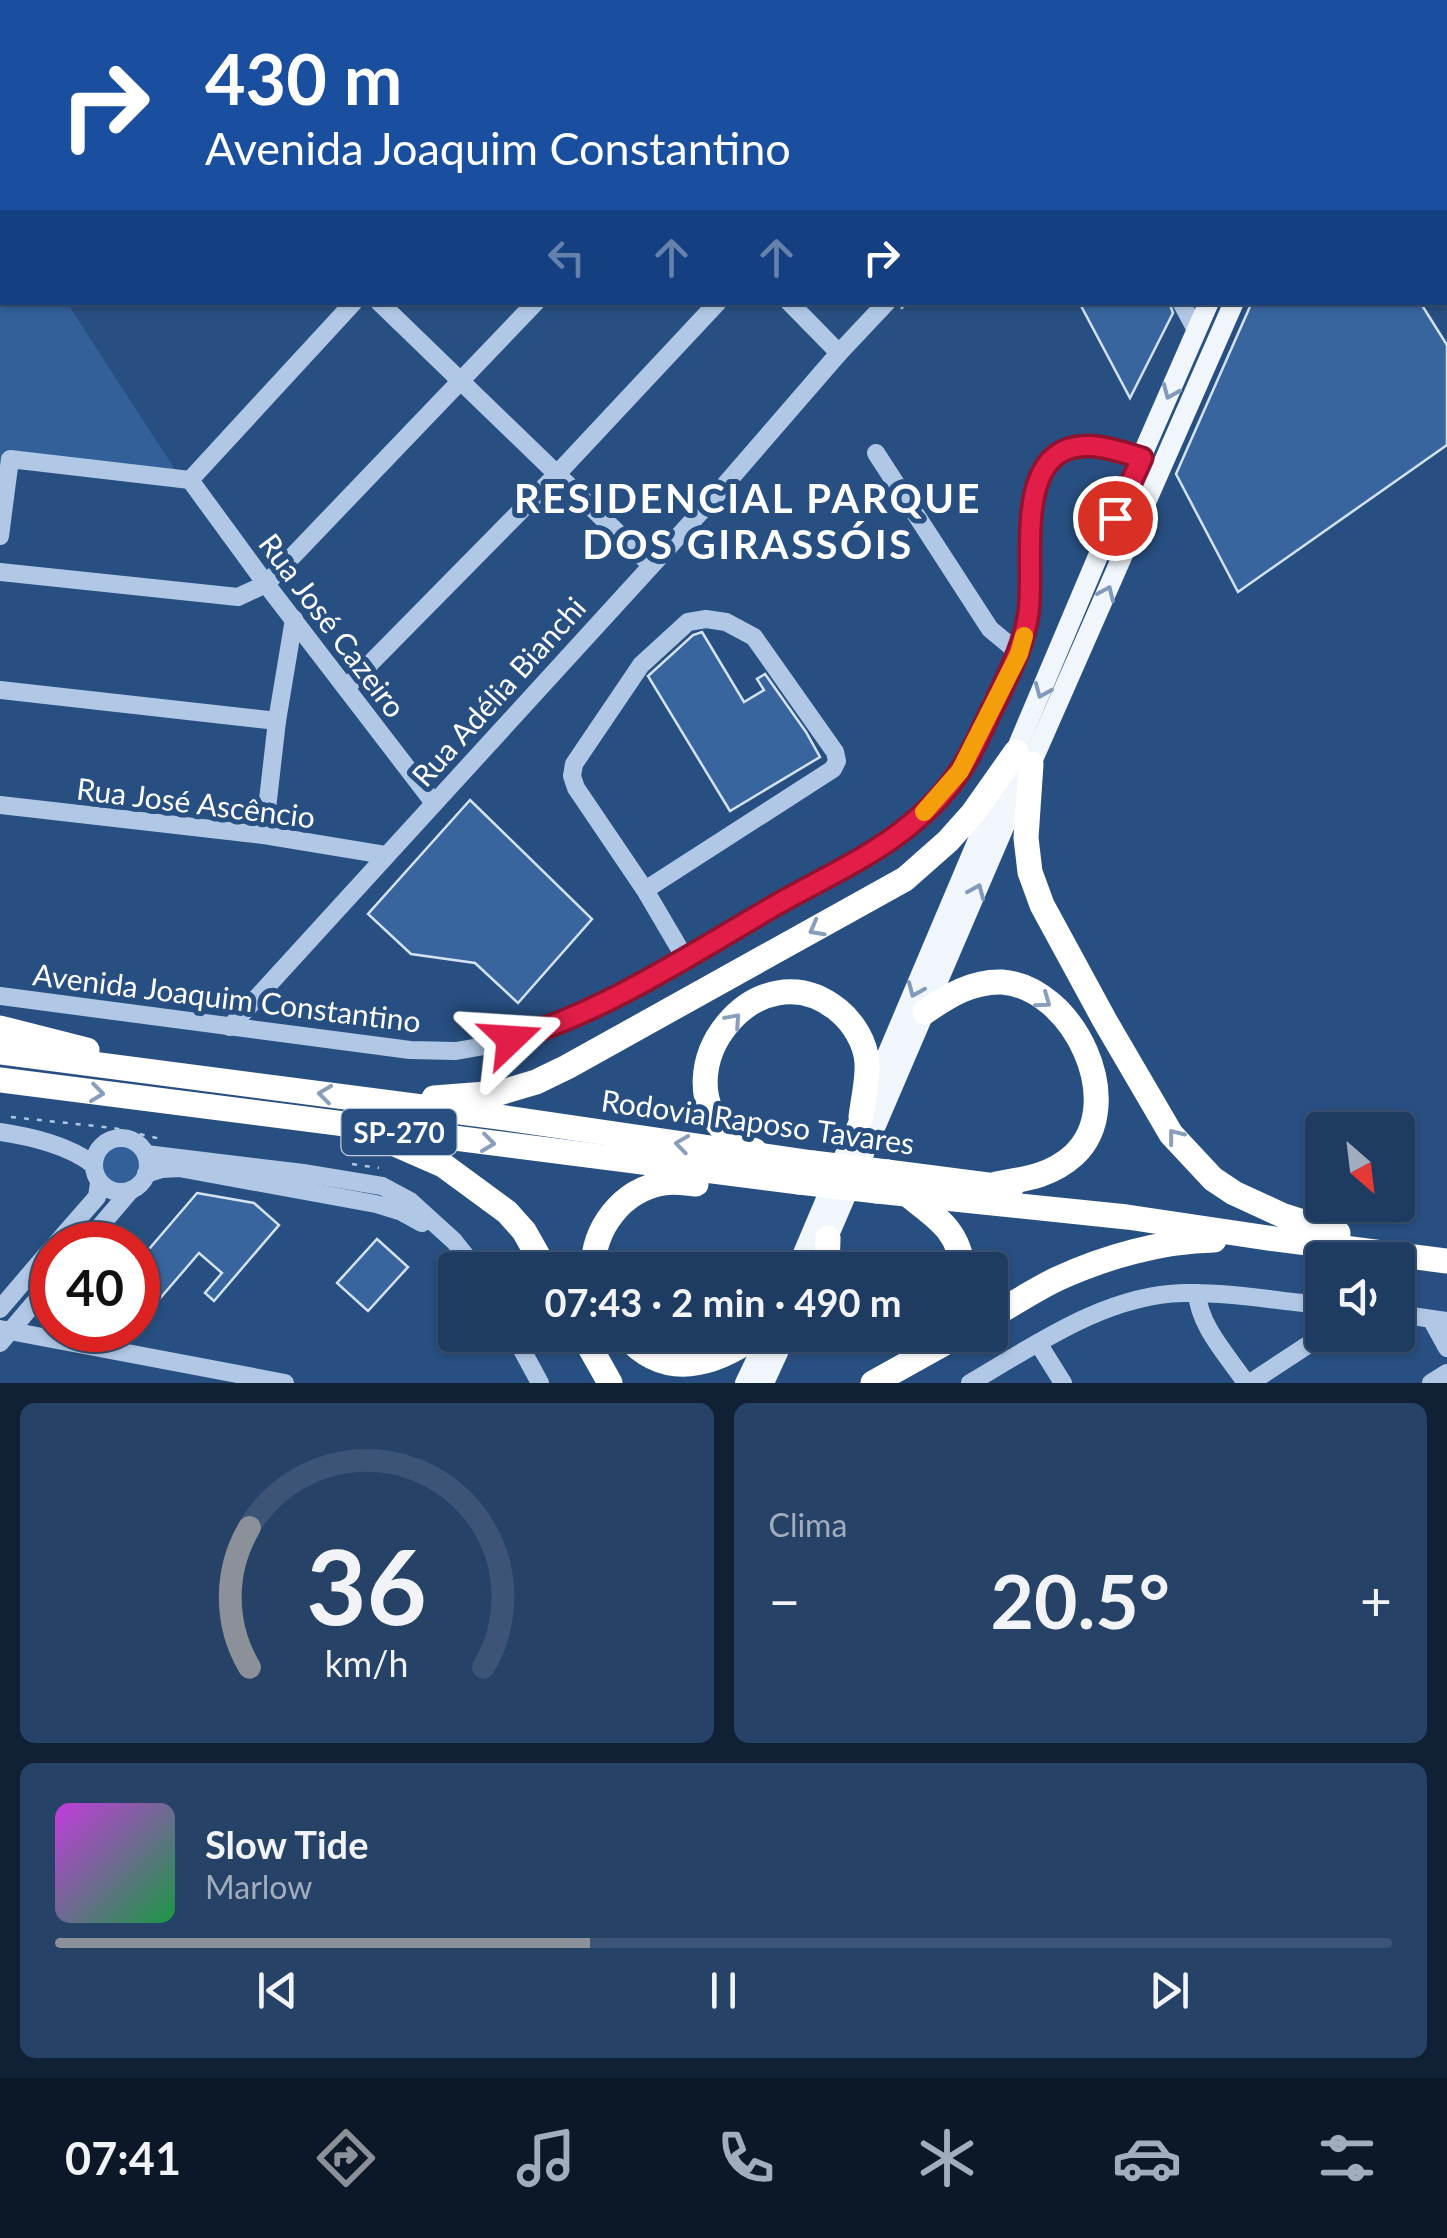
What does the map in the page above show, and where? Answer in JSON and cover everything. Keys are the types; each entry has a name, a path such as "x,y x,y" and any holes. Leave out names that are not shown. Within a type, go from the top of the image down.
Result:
{"highway":[{"path":"384,1102 499,1093 568,1068 904,879 961,827 1024,758"},
{"path":"1024,758 1030,872 1042,905 1171,1134 1213,1179 1234,1192 1284,1216 1338,1234"},
{"path":"925,1012 953,993 973,986 1002,982 1022,987 1060,1012 1074,1030 1093,1072 1097,1114 1076,1153 1037,1178 986,1185"},
{"path":"764,1156 730,1137 718,1122 704,1084 718,1039 732,1018 757,998 786,992 814,996 845,1016 866,1058 861,1117"},
{"path":"0,1028 194,1078"},
{"name":"Rodovia Raposo Tavares","path":"0,1052 764,1156 806,1172"},
{"name":"Rodovia Raposo Tavares","path":"0,1080 352,1126 882,1181 986,1185 1447,1247"},
{"path":"352,1126 443,1165 508,1212 536,1252"},
{"path":"594,1252 609,1216 649,1186 668,1182 739,1186 806,1172"},
{"name":"Rodovia Raposo Tavares","path":"882,1181 908,1195 1126,1217 1447,1261"},
{"path":"908,1195 940,1220 962,1252"},
{"path":"828,1238 828,1252"},
{"path":"1008,1307 1057,1280 1122,1255 1204,1240 1275,1239"},
{"path":"593,1352 610,1383"},
{"path":"644,1352 662,1361 695,1364 732,1352"},
{"path":"873,1383 928,1352"}],"main road":[{"path":"822,1252 925,1012 1101,549 1208,305"},
{"path":"804,1252 861,1117 1233,305"},
{"path":"745,1383 760,1352"},
{"path":"764,1383 778,1352"}],"street":[{"path":"0,536 10,459 190,480 351,305"},
{"path":"382,305 650,565"},
{"path":"0,572 238,596 266,584 533,305"},
{"path":"346,688 558,474 715,305"},
{"path":"792,305 839,353 875,305"},
{"name":"Rua Adélia Bianchi","path":"230,1028 884,305"},
{"path":"1183,305 1196,330"},
{"name":"Avenida Joaquim Constantino","path":"0,996 230,1028 456,1052 490,1046 584,1012 685,958 912,824 960,771 1019,654 1032,593 1030,519 1040,474 1055,456 1073,447 1090,446 1142,458"},
{"path":"876,453 990,630 1019,654"},
{"name":"Rua José Cazeiro","path":"190,480 434,802"},
{"path":"264,836 294,619"},
{"path":"644,890 834,769 837,760 754,638 726,622 688,622 641,665 574,764 572,776 685,958"},
{"path":"0,690 277,721"},
{"name":"Rua José Ascêncio","path":"0,806 264,836 385,855"},
{"path":"0,1132 76,1153 114,1192 131,1190"},
{"path":"75,1222 96,1197 98,1148 114,1138 133,1140 146,1154 146,1174 104,1222"},
{"path":"146,1154 382,1186 410,1201 463,1252"},
{"path":"146,1174 162,1168 179,1168 376,1204 402,1212 454,1241"},
{"path":"0,1309 30,1274"},
{"path":"1198,1293 1198,1308 1204,1320 1248,1383 1305,1347"},
{"path":"970,1383 1099,1312 1140,1298 1198,1293 1305,1303"},
{"path":"4,1334 30,1306"},
{"path":"1439,1320 1447,1348"},
{"path":"4,1334 284,1383"},
{"path":"1038,1344 1063,1383"},
{"path":"523,1352 540,1383"},
{"path":"1431,1383 1447,1373"}],"shaded area":[{"path":"0,305 68,305 176,471 4,451 0,473"},
{"path":"120,1144 134,1150 140,1164 134,1178 120,1184 106,1178 100,1164 106,1150"}],"building":[{"path":"1081,305 1170,305 1173,313 1130,398"},
{"path":"1251,305 1422,305 1447,345 1447,445 1238,592 1176,474"},
{"path":"702,632 744,702 764,690 757,679 765,674 820,757 730,811 648,676 693,635"},
{"path":"470,800 592,919 518,1003 475,963 411,954 368,914"},
{"path":"197,1193 254,1203 279,1225 214,1301 205,1293 222,1273 199,1253 160,1298 160,1236"},
{"path":"377,1239 408,1267 368,1311 337,1283"}],"slow traffic":[{"path":"924,812 960,771 1019,654 1024,636"}],"district":[{"name":"RESIDENCIAL PARQUE DOS GIRASSÓIS","path":"748,521"}],"route":[{"path":"511,1039 584,1012 685,958 912,824 960,771 1019,654 1032,593 1030,519 1040,474 1055,456 1073,447 1106,448 1142,458 1115,518"}]}
